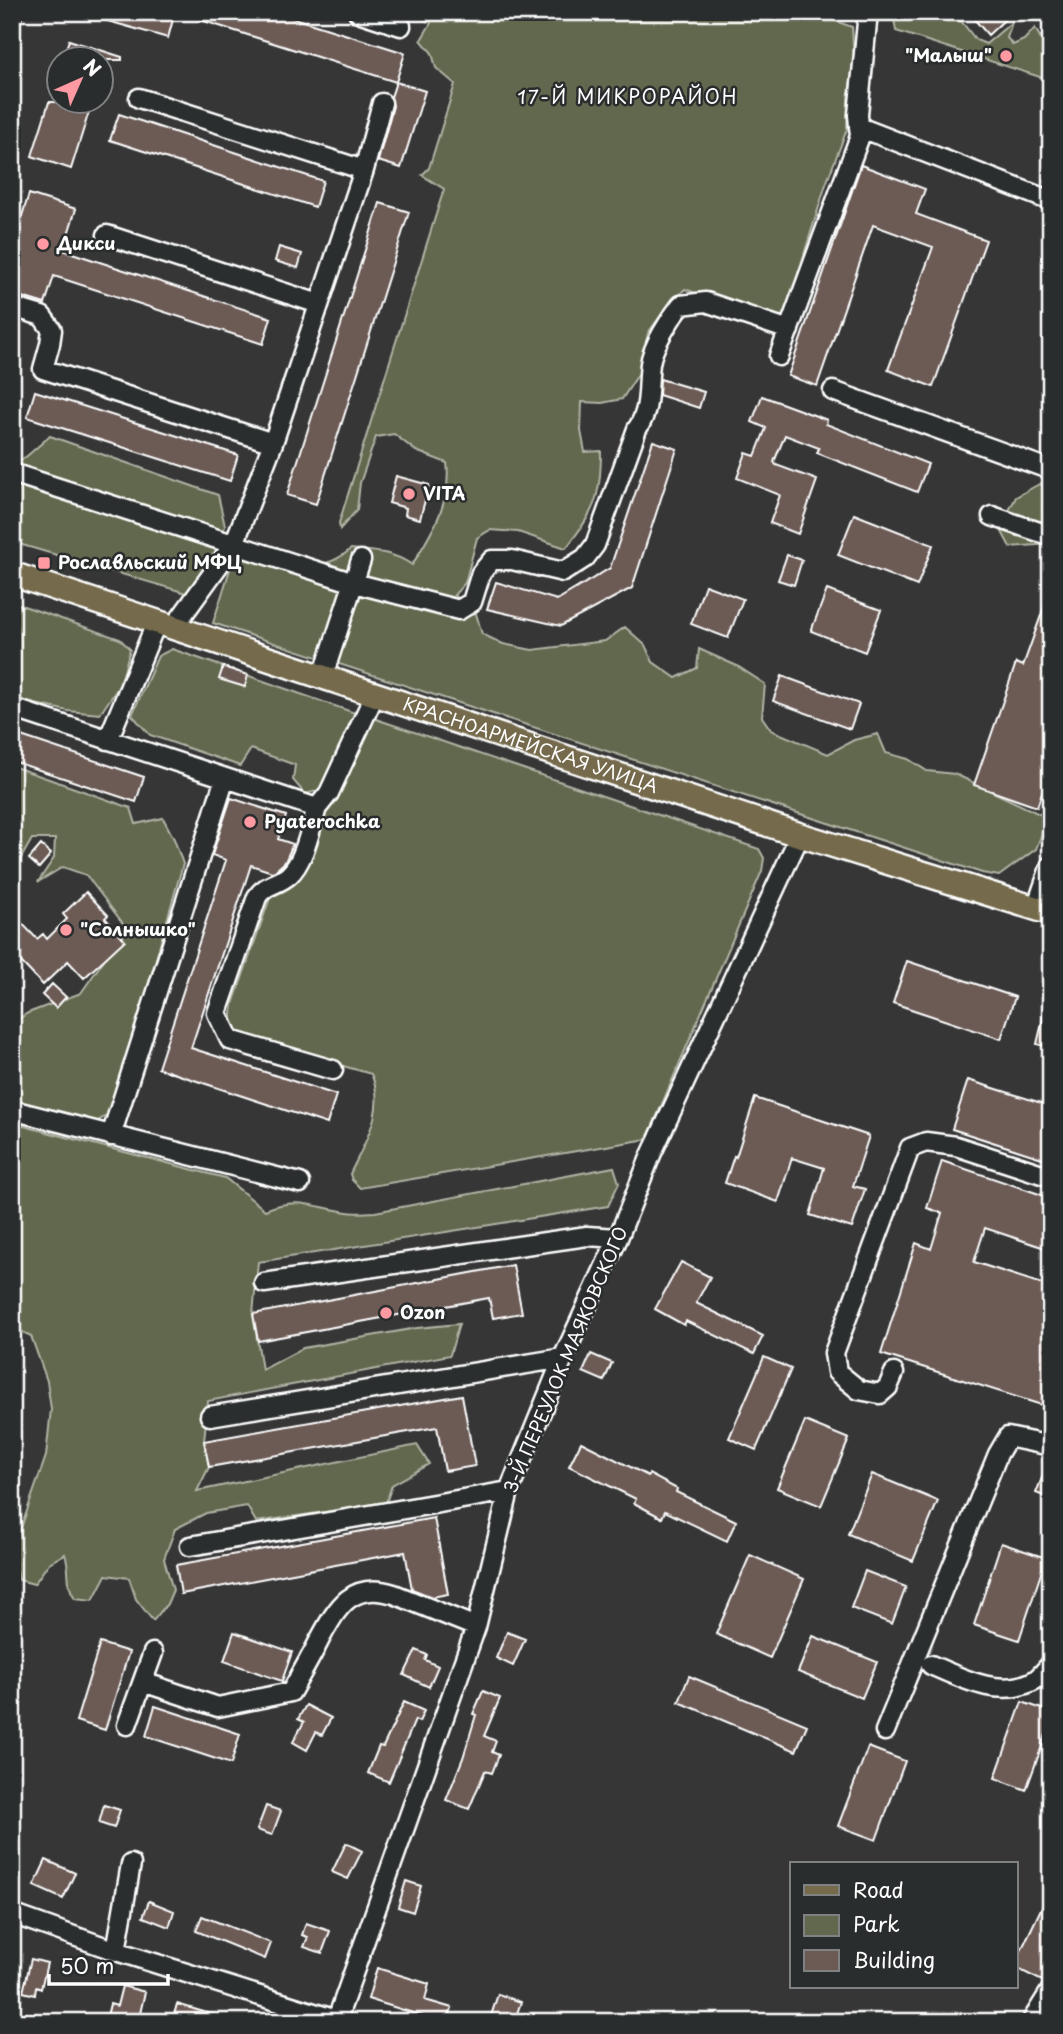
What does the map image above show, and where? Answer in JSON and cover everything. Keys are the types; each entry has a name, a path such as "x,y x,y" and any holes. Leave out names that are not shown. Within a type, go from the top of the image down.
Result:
{"main road":[{"name":"КРАСНОАРМЕЙСКАЯ УЛИЦА","path":"12,574 800,835 1043,911"}],"street":[{"path":"359,12 401,26"},
{"path":"779,356 860,135 858,114 862,13"},
{"path":"139,98 364,170"},
{"path":"108,740 166,624 234,544 273,443 364,170 382,103"},
{"path":"859,127 1051,201"},
{"path":"107,235 319,304"},
{"path":"12,473 354,583 459,610 472,601 481,573 492,560 512,560 563,572 585,558 595,545 637,429 645,418 650,361 670,318 681,306 706,302 789,330"},
{"path":"12,307 42,316 52,330 43,369 273,443"},
{"path":"833,391 1051,470"},
{"path":"992,516 1051,536"},
{"path":"323,676 361,560"},
{"path":"333,1070 230,1040 217,1013 257,897 262,889 279,883 297,867 317,808 329,793 375,694"},
{"path":"12,708 317,808"},
{"path":"111,1136 225,778"},
{"name":"3-Й ПЕРЕУЛОК МАЯКОВСКОГО","path":"339,2021 476,1627 509,1491 651,1155 800,835"},
{"path":"1043,911 1051,865"},
{"path":"12,1110 300,1183"},
{"path":"894,1373 888,1387 880,1394 859,1390 837,1372 834,1353 910,1148 926,1142 956,1146 1051,1177"},
{"path":"264,1283 587,1236 618,1238"},
{"path":"210,1416 563,1358"},
{"path":"885,1731 1008,1437 1051,1446"},
{"path":"190,1546 509,1491"},
{"path":"143,1682 218,1707 291,1692 336,1610 355,1594 381,1590 476,1627"},
{"path":"127,1725 153,1653"},
{"path":"931,1665 983,1686 1009,1688 1037,1679 1051,1664"},
{"path":"116,1951 131,1864"},
{"path":"12,1914 116,1951 339,2021"},
{"path":"1031,2022 1051,1990"}],"green space":[{"path":"410,12 819,12 822,16 852,27 854,60 847,129 826,184 797,277 791,307 772,326 738,309 685,289 667,307 648,333 639,373 622,399 602,403 582,402 581,431 585,452 601,451 601,467 594,504 576,535 566,548 518,532 490,530 477,538 465,583 454,595 475,610 482,634 503,644 532,650 605,641 625,627 645,645 653,662 676,678 697,668 699,649 737,666 765,684 762,717 771,730 828,754 854,740 878,734 886,753 908,759 927,771 955,774 1048,818 1036,849 999,876 982,873 213,623 232,563 245,551 266,557 277,547 297,558 322,564 351,549 391,555 412,565 433,529 443,504 448,477 447,463 416,451 394,434 376,437 360,483 357,510 340,529 339,523 444,189 422,175 429,168 455,84 436,68 432,53 421,40 431,23"},
{"name":"\"Малыш\"","path":"896,12 954,12 976,40 986,44 1012,22 1007,38 1013,45 1024,40 1035,28 1040,37 1051,30 1051,78 1040,77 896,31"},
{"path":"50,436 218,495 225,526 215,567 186,593 12,542 12,465"},
{"path":"1041,483 1047,494 1043,506 1051,503 1051,544 1010,547 1000,528 1016,497"},
{"path":"12,602 120,639 130,649 121,683 100,714 68,711 12,699"},
{"path":"172,649 355,713 321,790 305,794 293,780 295,765 251,749 240,766 150,735 132,715 158,656"},
{"path":"370,717 759,849 764,858 762,871 647,1139 360,1188 350,1174 375,1112 377,1099 371,1074 260,1042 245,1036 233,1024 233,1004 272,892 311,841"},
{"path":"12,766 131,808 136,824 163,818 183,864 116,1099 109,1114 93,1124 12,1102 12,1023 28,1013 81,993 128,930 86,875 63,867 38,882 54,858 55,839 32,839 16,867 12,868"},
{"path":"12,1123 225,1178 265,1210 296,1203 350,1213 375,1212 614,1167 619,1183 608,1206 258,1262 253,1314 262,1370 303,1348 417,1328 459,1324 450,1355 208,1401 204,1441 209,1467 197,1491 417,1445 429,1464 392,1485 386,1503 256,1522 247,1506 206,1513 175,1529 164,1559 173,1590 167,1604 153,1621 136,1599 129,1578 106,1575 93,1600 75,1598 70,1588 65,1554 49,1563 34,1584 19,1580 13,1551 46,1456 51,1409 47,1381 31,1336 12,1327"}],"building":[{"path":"90,12 175,12 168,38 90,16"},
{"path":"185,12 274,12 405,53 396,82 185,15"},
{"path":"968,12 1013,12 988,35"},
{"path":"69,40 88,46 67,46"},
{"path":"396,82 425,91 401,168 378,161 393,106 391,97"},
{"path":"46,112 46,116 88,116 71,169 32,156"},
{"path":"119,114 323,181 315,207 110,140"},
{"path":"861,165 925,189 916,214 986,240 933,387 888,370 933,247 873,225 817,386 788,376"},
{"path":"29,194 76,209 63,250 271,318 263,344 54,276 45,304 12,294 12,247"},
{"path":"380,203 409,212 316,504 287,495"},
{"path":"279,247 302,254 298,268 275,261"},
{"path":"660,379 704,392 699,408 659,395"},
{"path":"35,391 238,455 230,481 27,417"},
{"path":"762,396 827,420 826,424 928,464 917,492 817,453 819,448 785,435 774,462 776,465 817,480 798,534 770,523 780,495 737,478 746,453 755,456 766,428 752,422"},
{"path":"653,441 677,449 632,588 561,626 487,609 496,582 557,600 610,568"},
{"name":"VITA","path":"396,476 429,485 420,519 405,515 406,508 389,503"},
{"path":"854,514 933,545 917,586 838,555"},
{"path":"787,555 802,560 794,585 778,580"},
{"path":"705,585 743,599 728,638 691,624"},
{"path":"827,590 881,610 865,652 811,631"},
{"path":"1049,593 1051,766 1037,807 974,785 1016,663 1023,666"},
{"path":"223,667 248,675 245,687 219,679"},
{"path":"782,676 859,704 850,729 773,701"},
{"path":"12,733 144,777 136,802 12,761"},
{"path":"231,798 286,816 278,839 293,844 285,862 275,871 251,865 191,1048 336,1095 327,1124 158,1068 226,860 212,855"},
{"path":"41,845 51,854 39,868 29,859"},
{"path":"86,892 108,915 105,918 125,940 84,978 68,961 43,985 19,960 12,967 12,913 37,939 43,934 47,939 67,919 63,914"},
{"path":"907,961 1015,997 1001,1039 893,1003"},
{"path":"52,984 66,997 56,1008 42,995"},
{"path":"1046,1006 1051,1007 1051,1048 1037,1044"},
{"path":"968,1080 1051,1106 1051,1161 952,1129"},
{"path":"755,1098 869,1136 853,1186 865,1189 852,1228 810,1215 824,1168 792,1158 778,1202 725,1183"},
{"path":"942,1161 1051,1198 1051,1250 985,1228 974,1262 1051,1287 1051,1408 881,1354 916,1243 931,1249 942,1213 927,1208"},
{"path":"681,1262 710,1277 696,1303 763,1336 754,1354 686,1321 684,1325 655,1309"},
{"path":"513,1265 522,1313 493,1318 489,1298 258,1341 253,1314"},
{"path":"591,1354 612,1363 604,1381 583,1372"},
{"path":"764,1357 791,1369 756,1450 729,1438"},
{"path":"462,1395 475,1466 445,1471 437,1427 209,1467 204,1441"},
{"path":"805,1421 849,1439 821,1506 777,1488"},
{"path":"581,1442 648,1476 649,1474 677,1489 676,1492 736,1521 727,1541 665,1511 662,1518 634,1503 636,1499 569,1466"},
{"path":"1051,1458 1051,1499 1036,1493"},
{"path":"872,1474 938,1501 913,1561 848,1534"},
{"path":"434,1518 448,1594 432,1597 412,1589 405,1552 181,1594 176,1565"},
{"path":"1001,1543 1046,1558 1019,1640 974,1625"},
{"path":"750,1555 804,1579 770,1658 716,1634"},
{"path":"865,1571 906,1587 892,1624 851,1608"},
{"path":"234,1632 292,1652 282,1681 224,1661"},
{"path":"507,1632 525,1639 513,1666 496,1658"},
{"path":"813,1636 877,1662 862,1698 798,1672"},
{"path":"100,1643 129,1652 105,1730 76,1721"},
{"path":"416,1650 427,1655 425,1660 438,1666 429,1687 404,1675"},
{"path":"689,1676 807,1725 796,1751 679,1702"},
{"path":"483,1691 500,1698 484,1736 496,1741 492,1752 499,1755 492,1773 485,1771 469,1809 446,1800 463,1758 476,1715 473,1714"},
{"path":"404,1702 424,1711 419,1722 415,1720 389,1782 368,1773 379,1746 383,1747"},
{"path":"1022,1702 1051,1712 1051,1721 1026,1790 995,1778"},
{"path":"306,1705 331,1718 322,1735 316,1732 307,1750 293,1742 304,1722 298,1719"},
{"path":"155,1706 240,1734 231,1764 146,1736"},
{"path":"868,1747 905,1761 876,1840 838,1826"},
{"path":"104,1805 120,1810 114,1828 99,1823"},
{"path":"266,1806 281,1811 272,1835 257,1830"},
{"path":"346,1843 362,1851 348,1879 332,1872"},
{"path":"46,1860 75,1873 63,1899 34,1886"},
{"path":"406,1881 421,1886 413,1912 398,1907"},
{"path":"1051,1888 1051,1963 1042,1981 1018,1969 1018,1957"},
{"path":"149,1901 174,1911 169,1927 143,1917"},
{"path":"202,1916 271,1943 265,1959 196,1931"},
{"path":"306,1923 330,1931 322,1953 304,1947 308,1937 302,1935"},
{"path":"31,1959 47,1963 41,1989 36,1987 35,1995 23,1992"},
{"path":"377,1968 429,1984 425,2000 452,2008 447,2022 434,2022 368,1999"},
{"path":"122,1986 145,1992 138,2022 107,2016 110,2004 117,2006"},
{"path":"498,1994 521,2002 514,2022 489,2022"},
{"path":"177,2004 224,2018 224,2022 172,2022"}],"place":[{"name":"\"Малыш\"","path":"1006,56"},
{"name":"Дикси","path":"43,244"},
{"name":"VITA","path":"409,494"},
{"name":"Рославльский МФЦ","path":"44,563"},
{"name":"Pyaterochka","path":"250,822"},
{"name":"\"Солнышко\"","path":"66,930"},
{"name":"Ozon","path":"386,1313"}],"district":[{"name":"17-Й МИКРОРАЙОН","path":"628,97"}]}
